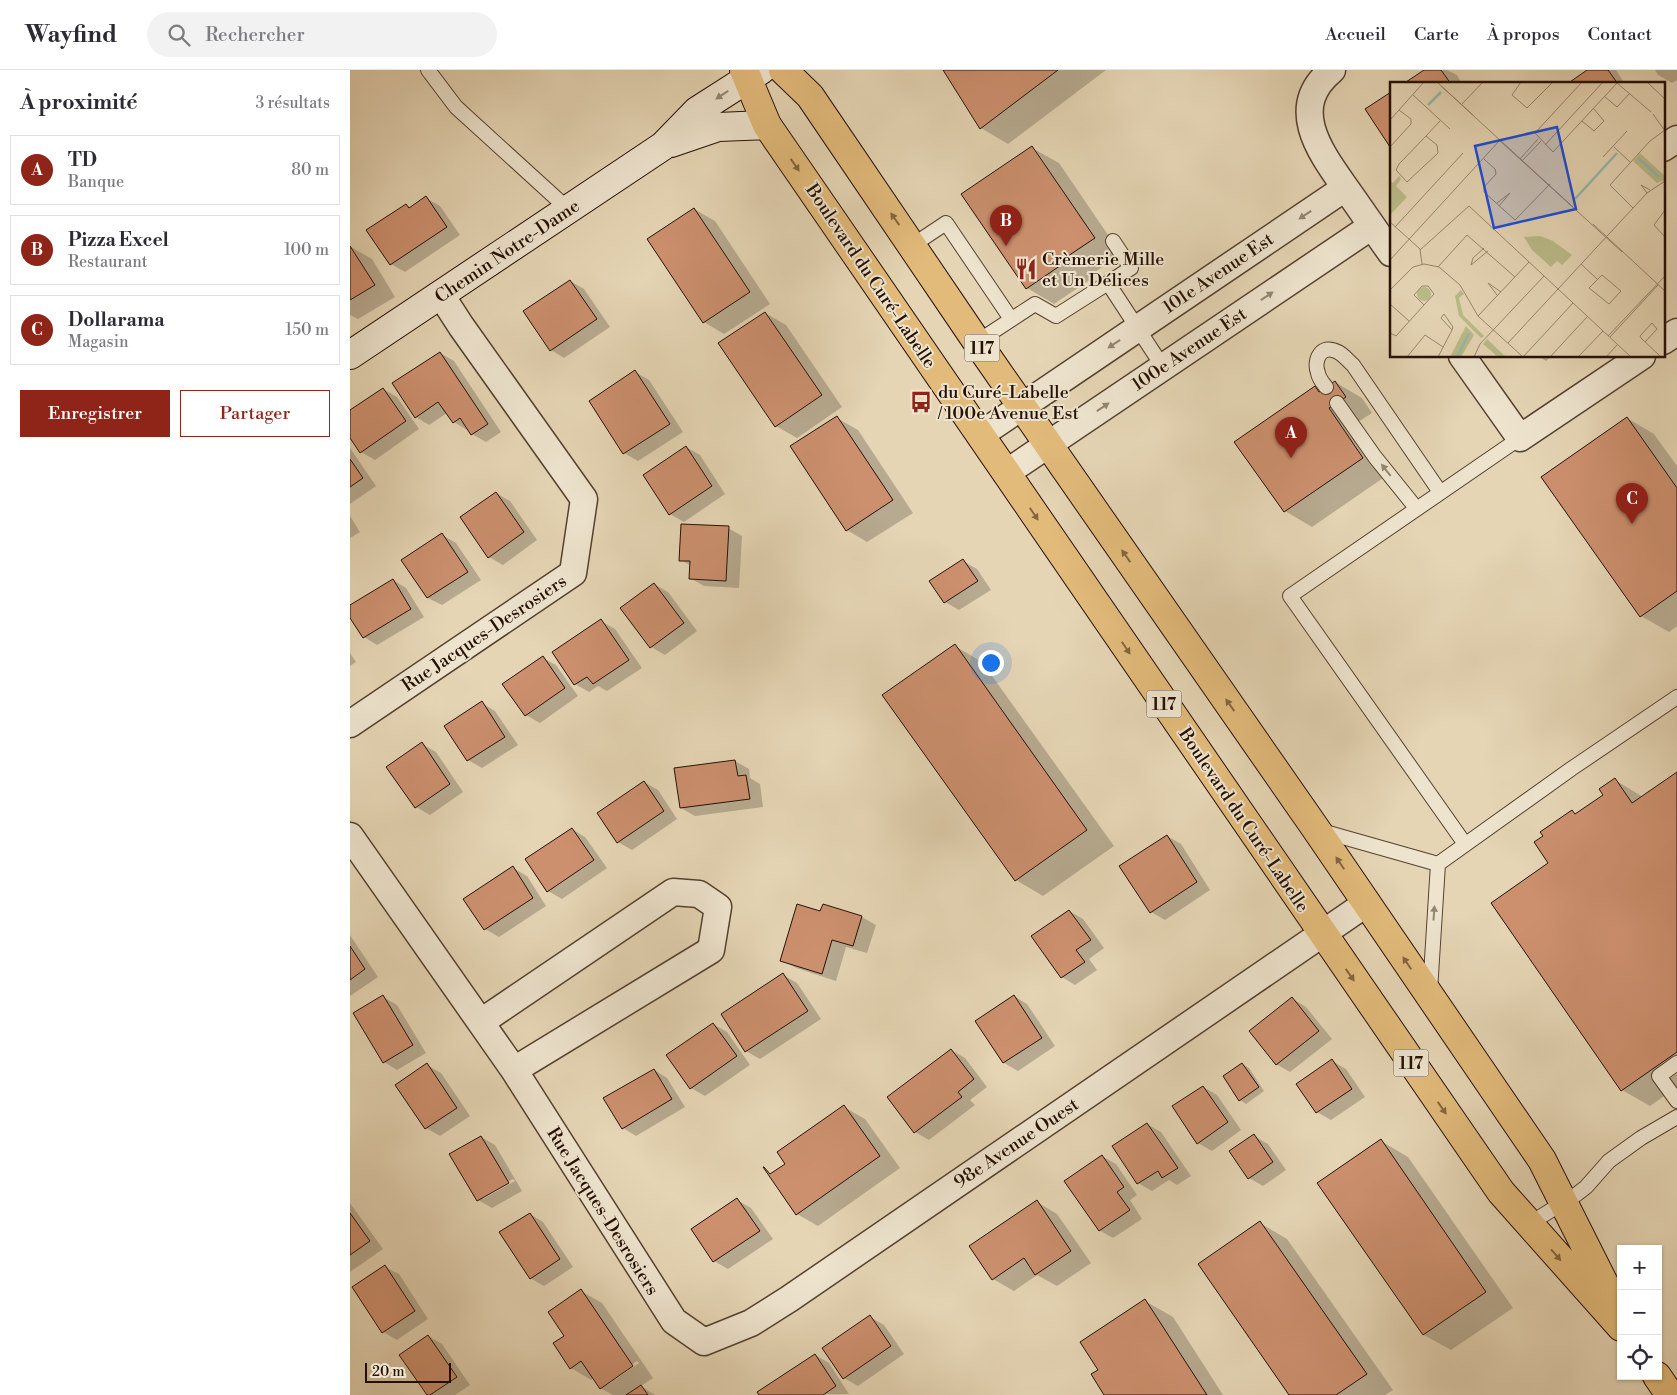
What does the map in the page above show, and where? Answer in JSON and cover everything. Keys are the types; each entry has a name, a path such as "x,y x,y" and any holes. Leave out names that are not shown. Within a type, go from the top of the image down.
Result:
{"main road":[{"name":"117","path":"783,70 810,96 913,245 977,342 1316,829 1542,1160 1617,1309"},
{"name":"Boulevard du Curé-Labelle","path":"751,73 767,125 1500,1192 1617,1323"},
{"path":"1660,1380 1670,1395"}],"street":[{"path":"1332,70 1320,82 1312,97 1310,118 1317,142 1324,157 1390,252"},
{"name":"Chemin Notre-Dame","path":"350,355 663,146 697,112 751,73"},
{"name":"Chemin Notre-Dame","path":"663,146 718,127 767,125"},
{"path":"1664,147 1677,139"},
{"name":"101e Avenue Est","path":"980,435 1345,188"},
{"name":"100e Avenue Est","path":"1006,473 1372,226"},
{"name":"Rue Jacques-Desrosiers","path":"350,724 573,573 584,499 466,334 441,295"},
{"path":"1664,340 1677,332"},
{"path":"1463,358 1520,438 1639,358"},
{"name":"Rue Jacques-Desrosiers","path":"350,836 514,1070 674,1321 704,1342"},
{"path":"481,1022 673,892 699,894 718,907 712,950 514,1070"},
{"path":"1322,934 1367,903"},
{"name":"98e Avenue Ouest","path":"704,1342 751,1323 789,1298 1322,934"}],"lane":[{"path":"428,70 456,108 568,210"},
{"path":"913,245 946,223 1011,319"},
{"path":"977,342 1035,304 1056,316 1131,268 1113,241"},
{"path":"1108,283 1163,367"},
{"path":"1326,387 1317,372 1316,358 1324,350 1337,351 1353,365 1440,492"},
{"path":"1337,403 1375,457 1416,508"},
{"path":"1465,844 1290,596 1520,438"},
{"path":"1438,864 1571,769 1677,697"},
{"path":"1316,829 1438,864"},
{"path":"1430,996 1438,864"},
{"path":"1677,1063 1659,1076 1677,1101"},
{"path":"1529,1224 1586,1187 1609,1161 1641,1138 1677,1117"}],"building":[{"path":"943,70 1058,70 980,129"},
{"path":"1424,70 1441,70 1450,82 1406,82"},
{"path":"1587,70 1608,70 1617,82 1570,82"},
{"path":"1390,93 1390,147 1365,109"},
{"path":"1032,146 1095,238 1068,256 1070,259 1026,289 961,194"},
{"path":"426,196 447,227 390,265 366,230 406,204 409,208"},
{"path":"694,208 750,292 703,323 647,239"},
{"path":"350,246 375,285 350,300"},
{"path":"570,280 597,319 550,351 523,311"},
{"path":"765,312 822,395 775,427 718,343"},
{"path":"440,352 488,424 471,435 460,418 453,423 438,402 415,418 392,383"},
{"path":"635,370 670,424 623,454 589,401"},
{"path":"1335,381 1346,397 1329,408 1363,458 1284,512 1234,442 1315,386 1319,392"},
{"path":"383,388 406,421 360,453 350,438 350,410"},
{"path":"837,416 893,500 846,531 790,446"},
{"path":"1627,417 1677,488 1677,591 1640,617 1541,477"},
{"path":"686,446 712,486 669,515 643,475"},
{"path":"350,459 363,478 350,487"},
{"path":"496,492 524,532 488,558 460,517"},
{"path":"681,524 729,526 726,581 689,579 690,561 679,561"},
{"path":"442,533 468,572 427,598 401,560"},
{"path":"963,559 978,581 944,603 929,581"},
{"path":"393,579 411,609 363,638 350,618 350,605"},
{"path":"654,583 684,623 650,648 620,608"},
{"path":"601,619 629,660 593,684 587,677 574,685 552,652"},
{"path":"955,644 1087,830 1015,881 882,695"},
{"path":"543,656 565,688 525,716 502,684"},
{"path":"482,701 505,737 467,761 444,726"},
{"path":"422,742 450,784 415,808 386,767"},
{"path":"735,760 738,776 746,775 750,799 680,808 674,768"},
{"path":"1677,772 1677,1052 1621,1091 1491,903 1548,863 1534,842 1543,836 1540,832 1572,810 1575,814 1603,795 1599,789 1615,778 1632,803"},
{"path":"644,781 664,811 617,843 597,813"},
{"path":"572,828 594,860 547,892 525,859"},
{"path":"1167,835 1197,882 1150,913 1119,866"},
{"path":"513,866 533,898 484,930 463,899"},
{"path":"797,904 820,911 823,904 862,916 853,946 832,940 822,974 780,961"},
{"path":"1069,910 1091,940 1076,950 1085,962 1061,978 1031,936"},
{"path":"350,946 365,969 350,980"},
{"path":"783,973 808,1011 745,1052 721,1014"},
{"path":"383,995 413,1045 383,1063 353,1013"},
{"path":"1014,995 1042,1038 1003,1063 975,1021"},
{"path":"1292,997 1319,1031 1276,1065 1249,1031"},
{"path":"713,1023 737,1056 690,1089 666,1055"},
{"path":"951,1049 974,1079 958,1092 962,1097 914,1133 887,1097"},
{"path":"1332,1059 1352,1089 1316,1113 1296,1084"},
{"path":"427,1063 457,1108 425,1129 395,1085"},
{"path":"1242,1063 1259,1087 1239,1101 1223,1076"},
{"path":"654,1069 672,1099 622,1129 603,1098"},
{"path":"1203,1086 1228,1122 1197,1144 1172,1106"},
{"path":"844,1105 880,1156 796,1215 763,1167 770,1174 785,1164 777,1152"},
{"path":"1147,1123 1178,1168 1162,1178 1158,1171 1137,1184 1112,1146"},
{"path":"1254,1134 1273,1162 1248,1179 1229,1151"},
{"path":"481,1136 509,1183 477,1201 449,1154"},
{"path":"1381,1139 1486,1292 1423,1335 1317,1183"},
{"path":"1102,1155 1124,1187 1117,1192 1130,1210 1099,1231 1064,1181"},
{"path":"737,1198 760,1231 713,1262 691,1229"},
{"path":"1037,1200 1071,1251 1035,1275 1024,1258 992,1280 969,1246"},
{"path":"350,1213 370,1241 350,1255"},
{"path":"530,1213 560,1259 530,1279 499,1232"},
{"path":"1260,1221 1367,1374 1336,1395 1289,1395 1198,1264"},
{"path":"385,1265 415,1311 382,1333 352,1287"},
{"path":"581,1289 633,1366 600,1389 581,1361 570,1369 553,1343 564,1336 548,1312"},
{"path":"1145,1299 1207,1395 1104,1395 1091,1374 1098,1370 1080,1342"},
{"path":"870,1315 891,1346 843,1379 822,1348"},
{"path":"428,1335 457,1377 430,1395 427,1395 399,1355"},
{"path":"815,1354 836,1386 823,1395 759,1395 757,1392"},
{"path":"641,1385 648,1395 626,1395"}],"place":[{"name":"Pizza Excel","path":"1006,246"},
{"name":"Crèmerie Mille et Un Délices","path":"1026,269"},
{"name":"du Curé-Labelle / 100e Avenue Est","path":"921,402"},
{"name":"TD","path":"1291,458"},
{"name":"Dollarama","path":"1632,524"}]}
